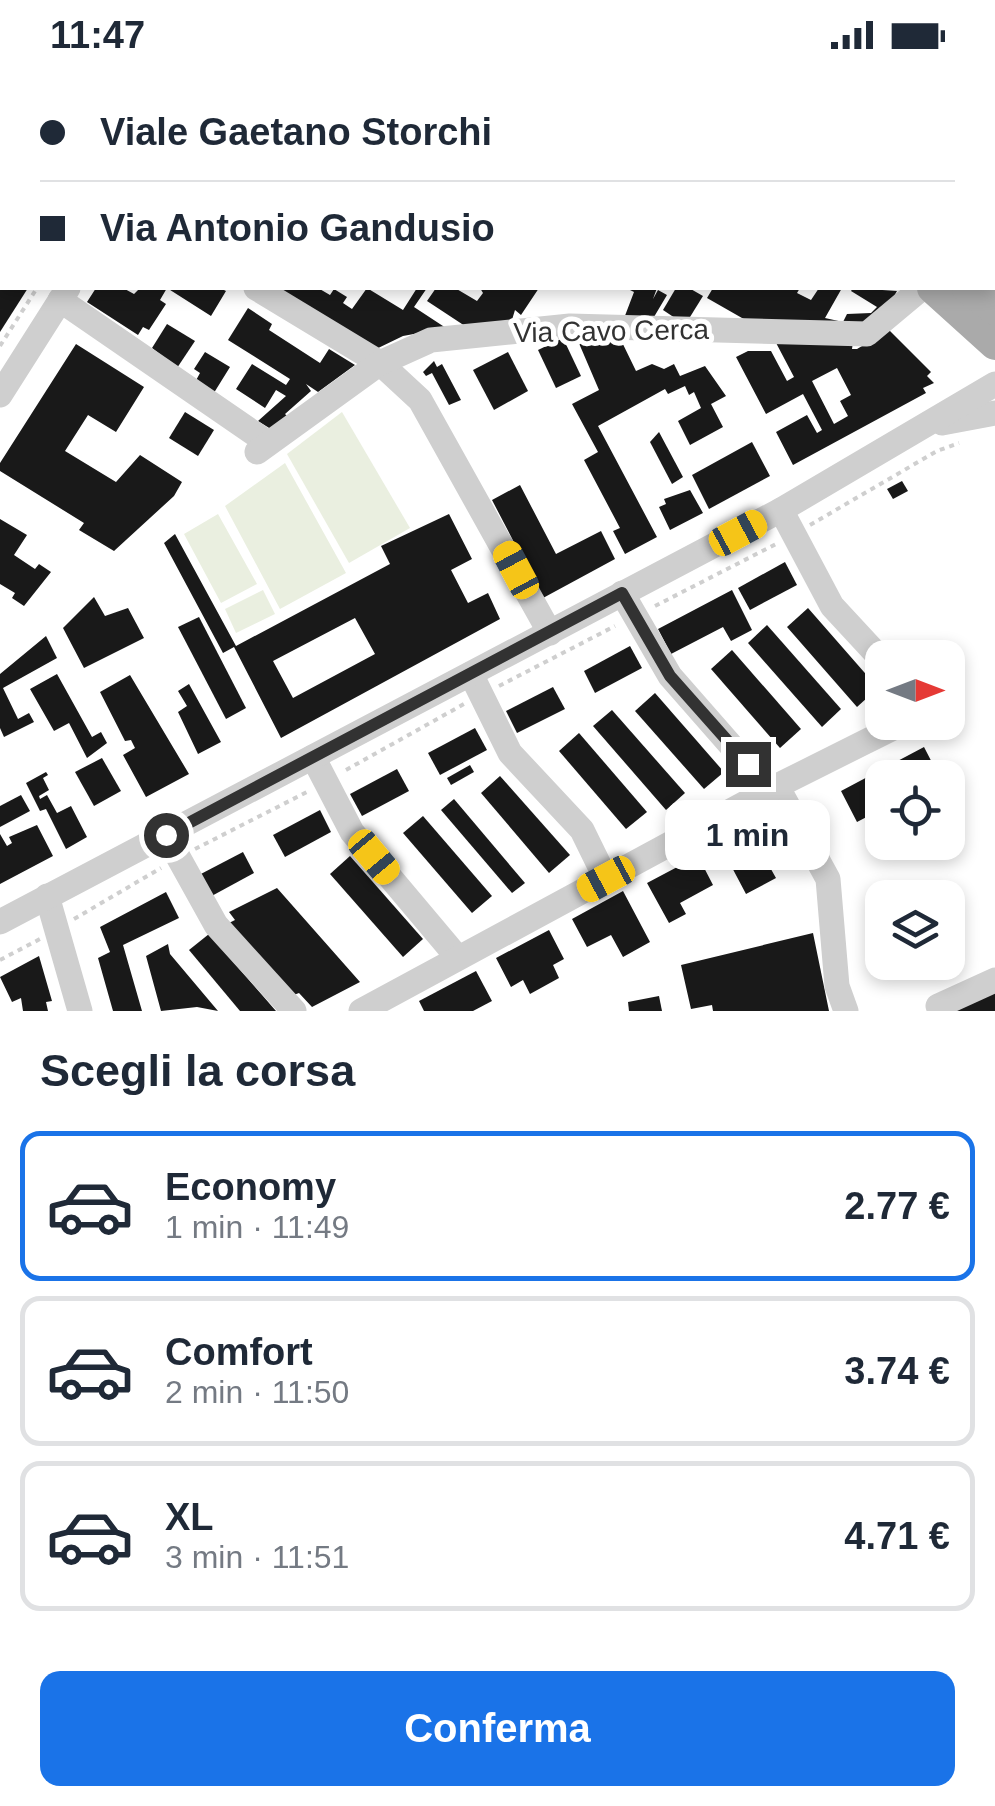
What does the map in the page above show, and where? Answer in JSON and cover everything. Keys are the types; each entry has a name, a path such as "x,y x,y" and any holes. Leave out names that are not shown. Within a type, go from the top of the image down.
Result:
{"main road":[{"path":"935,290 995,344"},
{"path":"971,290 995,310"}],"street":[{"path":"259,290 380,364 420,400 550,633"},
{"name":"Via Cavo Cerca","path":"55,292 263,448 380,364 431,340 570,326 866,334 920,290"},
{"path":"0,395 55,292"},
{"path":"0,922 781,510 995,384"},
{"path":"923,427 995,413"},
{"path":"781,510 832,606 865,642"},
{"path":"622,593 670,676 774,788 828,879 837,986 846,1011"},
{"path":"472,674 510,752 582,830 606,879"},
{"path":"361,1011 869,740"},
{"path":"313,757 352,832 458,958"},
{"path":"166,835 216,925 294,1011"},
{"path":"46,896 80,1011"},
{"path":"934,1009 995,980"}],"path":[{"path":"0,346 55,292"}],"shaded area":[{"path":"342,412 410,528 349,563 287,454"},
{"path":"285,463 346,573 280,609 225,506"},
{"path":"218,514 257,584 221,603 184,534"},
{"path":"263,590 275,614 236,633 225,609"}],"building":[{"path":"0,290 27,290 0,332"},
{"path":"95,290 127,290 134,294 138,290 166,290 160,300 166,304 149,330 143,327 138,335 87,302"},
{"path":"170,290 226,291 211,316"},
{"path":"274,290 321,290 330,295 336,290 347,297 343,303 352,309 366,290 370,290 403,310 416,290 426,290 414,307 446,328 403,336 372,351"},
{"path":"435,290 458,290 477,301 481,290 538,290 521,315 515,310 511,323 465,326 427,301"},
{"path":"630,290 656,290 653,299 658,290 667,295 651,322 623,321 634,292"},
{"path":"675,290 692,290 703,296 690,317 675,318 663,310"},
{"path":"712,290 799,290 797,293 811,300 818,290 841,290 825,318 843,322 847,314 871,313 877,307 852,290 897,291 885,312 858,327 749,322 707,298"},
{"path":"248,308 272,324 269,330 320,363 329,349 355,365 318,392 306,384 311,391 285,414 289,418 274,431 258,421 286,396 276,390 265,408 236,389 252,364 286,385 290,379 228,340"},
{"path":"167,324 195,341 177,368 152,348"},
{"path":"889,330 931,372 927,376 934,383 923,388 926,393 793,465 776,432 807,415 817,433 822,430 803,394 766,414 736,357 748,351 771,351 787,381 794,377 774,339 853,342 852,349","holes":["837,368 851,395 840,401 848,416 834,424 812,381"]},
{"path":"575,334 619,336 636,371 652,364 664,369 674,364 680,376 705,366 726,396 711,404 723,427 690,445 678,421 701,408 694,392 689,395 685,386 668,394 665,389 598,426 657,537 625,554 613,531 620,528 584,460 598,452 572,404 599,390"},
{"path":"563,338 581,376 556,388 538,350"},
{"path":"76,344 144,387 116,432 88,415 65,451 116,482 140,455 182,482 174,496 114,551 79,530 84,523 0,471 0,463"},
{"path":"205,352 230,367 212,396 194,384 200,373 194,369"},
{"path":"508,352 528,391 494,410 473,370"},
{"path":"434,361 437,367 442,364 461,400 449,405 432,373 426,376 423,372"},
{"path":"185,412 214,430 198,456 169,438"},
{"path":"659,432 683,477 672,484 650,442"},
{"path":"752,442 770,476 709,509 692,475"},
{"path":"902,481 908,491 893,499 887,489"},
{"path":"520,485 556,554 601,531 615,559 543,598 492,500"},
{"path":"690,490 703,513 670,530 659,507 666,504 664,499"},
{"path":"449,514 472,559 451,570 468,603 488,593 500,619 281,738 234,647 223,653 164,543 175,534 236,646 390,564 381,546","holes":["355,618 375,654 293,698 273,661"]},
{"path":"0,519 27,535 14,555 35,569 39,564 51,572 24,606 12,598 15,593 0,584"},
{"path":"785,562 797,585 750,610 738,588"},
{"path":"732,590 752,630 731,641 723,627 671,654 658,629"},
{"path":"94,597 105,616 128,608 144,638 84,668 63,628"},
{"path":"808,608 865,673 865,700 857,707 787,627"},
{"path":"199,617 246,708 226,719 178,627"},
{"path":"767,625 841,709 822,727 748,643"},
{"path":"46,636 57,658 3,688 18,719 29,713 34,722 4,737 0,728 0,674"},
{"path":"630,646 642,668 595,693 584,671"},
{"path":"732,650 801,729 780,748 711,669"},
{"path":"57,674 92,737 101,732 107,743 87,758 69,723 54,731 30,689"},
{"path":"130,675 189,774 146,797 123,755 135,748 131,740 125,741 100,692"},
{"path":"189,684 221,742 198,754 178,712 187,706 178,691"},
{"path":"553,687 565,709 517,733 506,711"},
{"path":"655,693 724,772 704,789 635,711"},
{"path":"612,710 685,793 666,810 593,726"},
{"path":"475,728 487,750 440,775 428,753"},
{"path":"579,733 647,812 626,829 559,751"},
{"path":"924,747 931,760 899,760"},
{"path":"102,758 121,791 94,806 75,772"},
{"path":"470,765 474,772 451,785 447,778"},
{"path":"397,769 409,791 362,816 350,794"},
{"path":"46,772 48,775 43,778 49,790 40,799 47,795 57,813 71,806 87,837 66,849 46,809 40,811 26,783"},
{"path":"500,776 570,855 549,873 481,793"},
{"path":"865,778 865,818 857,822 841,791"},
{"path":"21,795 30,811 0,827 0,806"},
{"path":"454,799 525,883 512,893 441,810"},
{"path":"320,810 331,832 285,857 273,835"},
{"path":"771,813 786,843 763,855 776,878 746,894 718,841"},
{"path":"423,816 492,896 472,913 403,833"},
{"path":"37,825 53,856 0,884 0,834 7,846 12,843 9,837"},
{"path":"243,852 254,873 208,898 197,876"},
{"path":"350,856 423,939 403,957 330,874"},
{"path":"698,856 713,885 680,903 686,914 669,923 647,883"},
{"path":"277,888 360,982 312,1007 299,993 291,996 227,924 235,920 229,912"},
{"path":"623,891 650,942 623,957 611,935 587,947 572,919"},
{"path":"166,892 179,918 123,945 142,1011 113,1011 98,958 110,952 100,927"},
{"path":"549,930 564,959 553,965 559,978 530,994 523,980 511,987 496,958"},
{"path":"813,933 829,1011 713,1011 712,1005 691,1009 681,965"},
{"path":"209,934 276,1011 240,1011 189,950"},
{"path":"168,944 170,954 218,1011 197,1007 161,1011 146,956"},
{"path":"39,956 52,1001 46,1002 48,1011 23,1011 21,998 12,1002 0,977"},
{"path":"476,971 492,1001 473,1011 424,1011 419,1001"},
{"path":"995,983 995,1011 955,1011"},
{"path":"659,996 662,1011 629,1011 628,1002"}],"route":[{"path":"166,835 622,593 670,676 748,764"}]}
